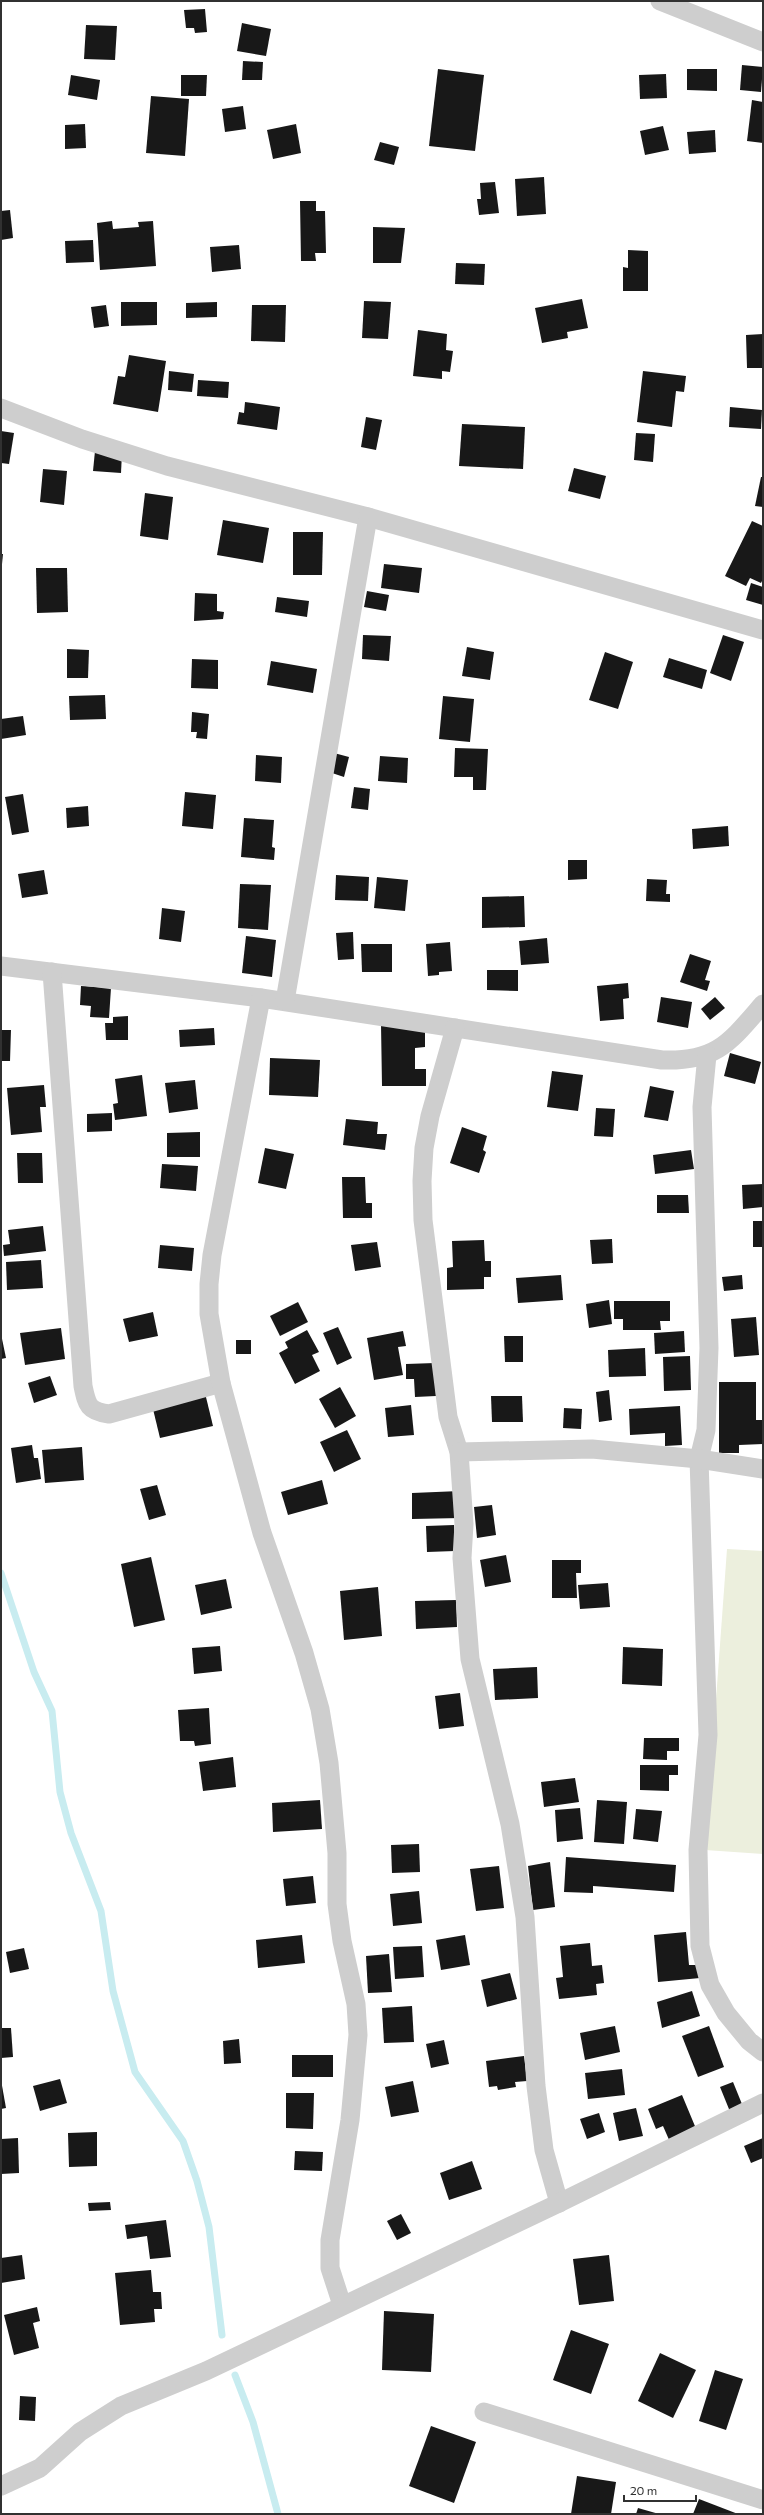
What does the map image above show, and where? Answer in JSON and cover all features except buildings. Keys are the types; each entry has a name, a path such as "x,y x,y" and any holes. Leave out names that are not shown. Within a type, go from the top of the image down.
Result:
{"street":[{"path":"660,1 763,42"},
{"path":"1,408 82,439 167,466 368,517 763,630"},
{"path":"285,1002 368,517"},
{"path":"1,966 261,998 662,1060 686,1061 707,1055 734,1036 763,1004"},
{"path":"52,972 83,1386 87,1404 96,1412 109,1414 221,1383"},
{"path":"261,998 210,1270 209,1314 221,1383 262,1533 320,1709 329,1763 337,1853 337,1904 356,2004 358,2035 350,2120 330,2240 330,2268 336,2292 342,2305"},
{"path":"455,1028 430,1116 424,1148 422,1181 423,1220 448,1417 459,1452 464,1524 462,1558 470,1659 510,1824 525,1917 536,2086 544,2150 559,2203"},
{"path":"707,1055 702,1107 709,1348 706,1430 700,1459 708,1735 698,1850 700,1946 710,1985 726,2013 749,2042 763,2052"},
{"path":"459,1452 592,1449 700,1459 763,1469"},
{"path":"1,2486 40,2468 80,2432 121,2406 206,2371 559,2203 763,2103"},
{"path":"484,2412 763,2501 759,2514"}],"green space":[{"path":"727,1549 763,1551 763,1854 705,1850"}],"waterway":[{"path":"1,1573 34,1672 52,1711 60,1792 71,1833 101,1911 113,1991 135,2072 183,2141 197,2181 209,2227 222,2335"},
{"path":"235,2375 253,2422 278,2514"}]}
